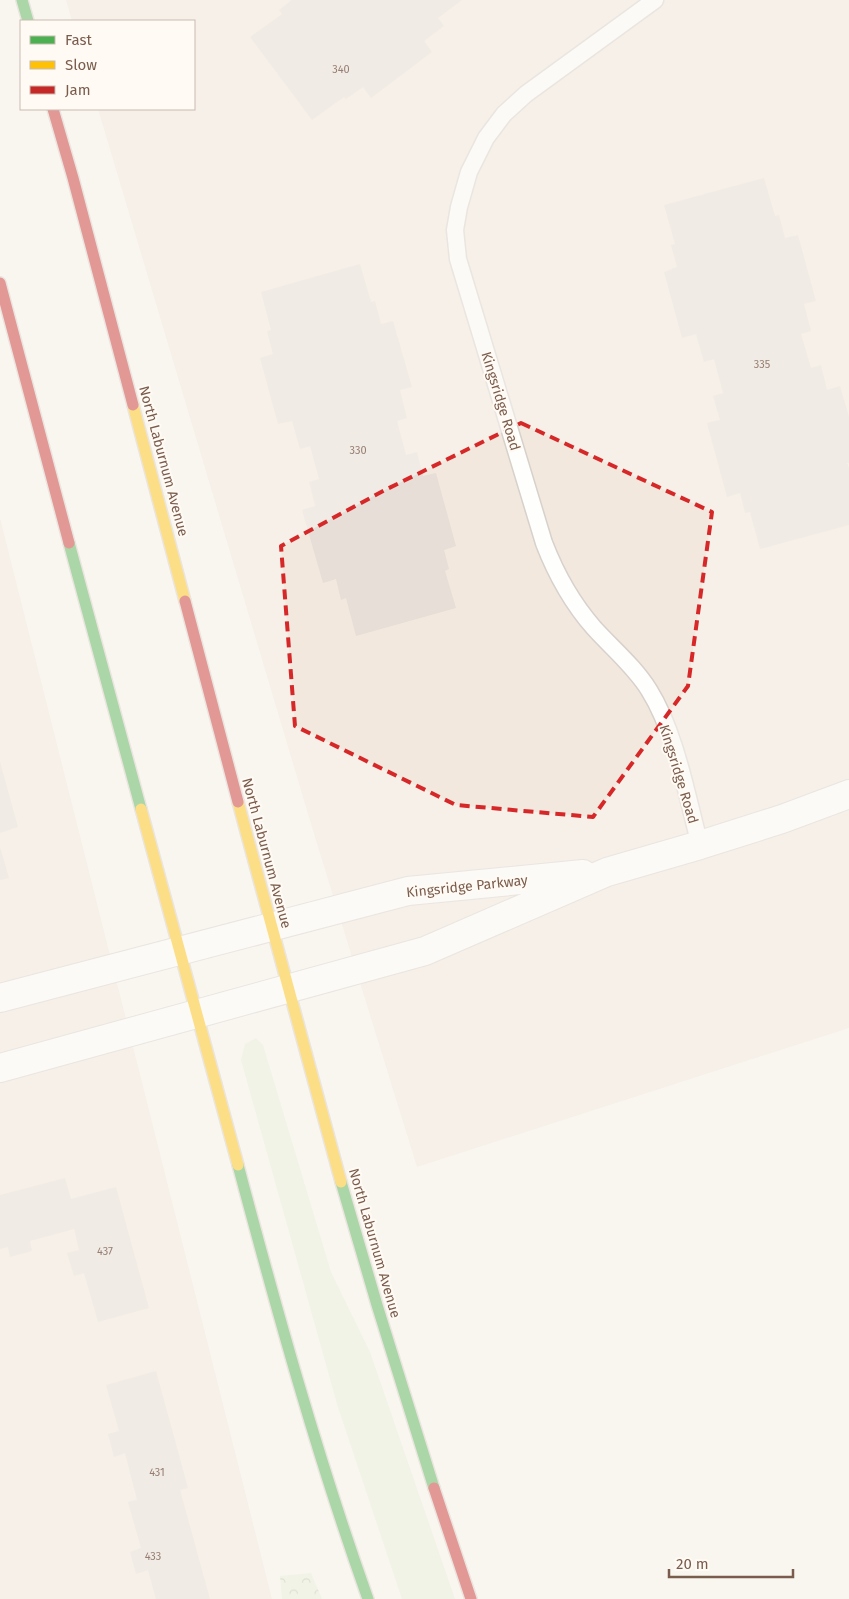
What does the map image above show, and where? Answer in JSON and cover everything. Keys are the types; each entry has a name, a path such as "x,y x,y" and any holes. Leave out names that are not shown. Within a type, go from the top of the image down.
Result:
{"main road":[{"path":"22,0 28,20"},
{"name":"North Laburnum Avenue","path":"53,110 76,187 288,990 368,1272 415,1427 471,1599"},
{"path":"0,283 197,1015 299,1385 344,1536 368,1599"}],"street":[{"name":"Kingsridge Parkway","path":"0,1068 425,951 607,872 782,819 849,794"},
{"name":"Kingsridge Parkway","path":"0,998 408,891 607,872"}],"lane":[{"name":"Kingsridge Road","path":"655,0 526,94 504,114 486,138 469,172 459,207 455,230 458,258 544,543 556,572 578,608 649,689 675,748 700,845"}],"highlighted area":[{"path":"521,423 712,512 688,686 593,817 456,805 295,726 281,546 385,490"}],"shaded area":[{"path":"66,0 849,0 849,1028 417,1167 314,834 98,110 195,110 195,20 72,20"},
{"path":"0,518 272,1599 0,1599"}],"green space":[{"path":"256,1038 263,1045 331,1272 370,1352 455,1599 402,1599 337,1404 241,1060 245,1044"},
{"path":"311,1573 322,1599 282,1599 280,1576"}],"building":[{"path":"292,0 462,0 438,18 444,26 424,41 432,52 371,98 363,87 346,99 344,97 312,120 250,37 282,14 279,10"},
{"path":"764,178 775,216 779,215 785,238 798,235 816,301 804,304 811,331 801,334 811,368 821,365 827,390 840,386 849,417 849,463 847,463 849,468 849,525 760,549 750,512 745,513 740,493 727,497 707,423 720,420 713,396 723,393 714,359 704,362 696,334 682,338 664,272 677,267 671,245 675,244 664,205"},
{"path":"360,264 371,302 375,301 381,324 393,321 412,387 400,390 407,418 397,421 406,455 417,452 423,476 436,473 456,546 444,550 449,569 445,571 456,608 356,636 346,598 341,600 336,579 323,583 302,510 315,506 309,482 319,479 310,446 300,449 292,421 278,424 260,358 273,354 267,331 271,330 261,292"},
{"path":"0,762 18,827 0,833"},
{"path":"0,847 9,878 0,880"},
{"path":"65,1178 71,1199 116,1187 149,1308 98,1322 84,1273 74,1276 67,1253 79,1250 74,1229 30,1241 32,1251 10,1257 8,1247 0,1249 0,1195"},
{"path":"156,1371 188,1488 180,1490 210,1599 156,1599 148,1570 136,1574 130,1552 141,1548 128,1502 137,1500 125,1453 114,1457 108,1434 119,1431 106,1385"}],"traffic: fast":[{"path":"22,0 28,20"},
{"path":"69,543 141,809"},
{"path":"238,1165 298,1383 368,1599"},
{"path":"341,1182 434,1488"}],"traffic: slow":[{"path":"133,405 185,601"},
{"path":"238,802 341,1182"},
{"path":"141,809 238,1165"}],"traffic: jam":[{"path":"53,110 133,405"},
{"path":"0,283 69,543"},
{"path":"185,601 238,802"},
{"path":"434,1488 471,1599"}]}
